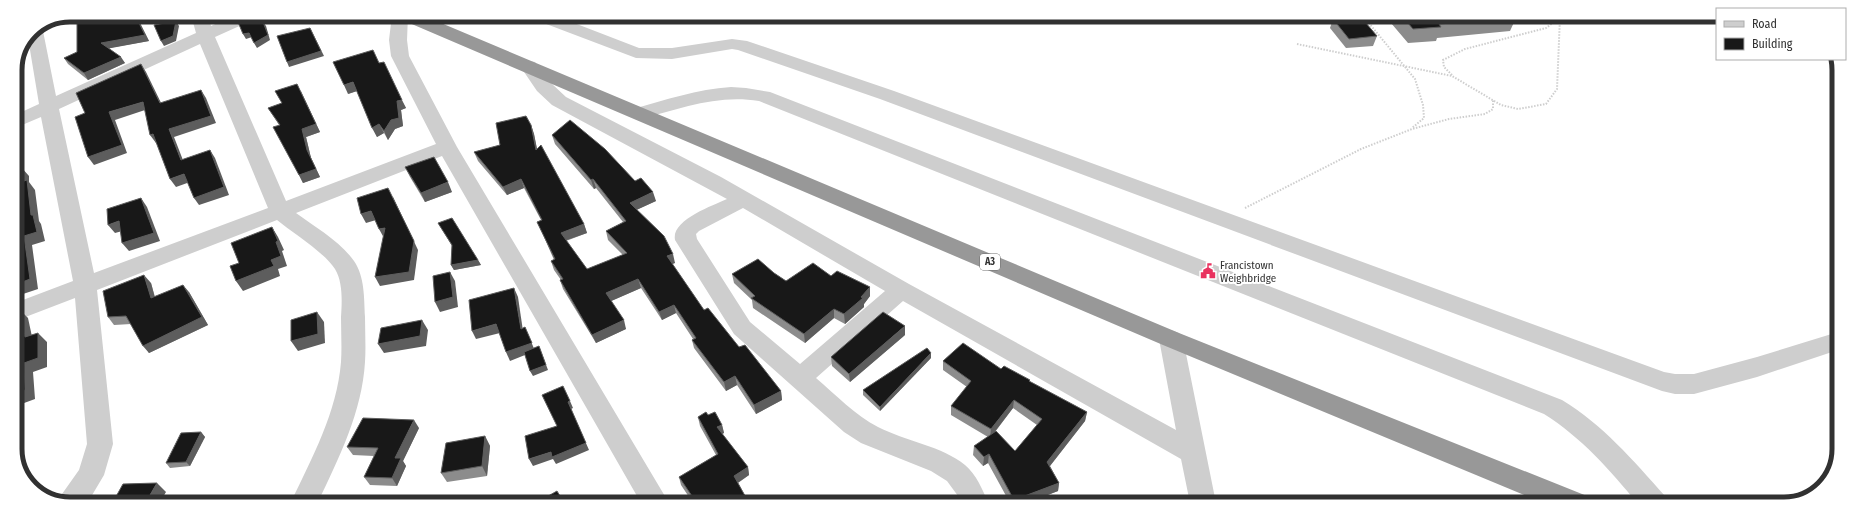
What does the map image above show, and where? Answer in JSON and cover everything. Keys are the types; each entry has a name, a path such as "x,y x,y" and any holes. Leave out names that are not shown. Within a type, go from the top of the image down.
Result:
{"highway":[{"name":"A3","path":"423,22 1171,339 1560,497"}],"street":[{"path":"201,22 279,210 336,255 346,268 351,282 353,297 353,363 344,408 328,453 306,497"},
{"path":"22,119 235,22"},
{"path":"399,22 398,40 400,56 447,147 651,497"},
{"path":"555,22 636,53 648,55 661,55 732,44 741,45 887,95 1639,374 1675,384 1694,384 1750,369 1832,343"},
{"path":"36,36 49,108 85,285 100,444 97,460 90,478 76,497"},
{"path":"529,66 544,87 559,101 743,199 901,290 1192,452"},
{"path":"640,113 707,95 725,92 744,92 763,96 1553,407 1572,418 1601,442 1649,497"},
{"path":"22,309 447,147"},
{"path":"743,199 686,230 686,240 735,319 742,328 853,425 870,435 940,463 956,473 968,488 972,497"},
{"path":"799,378 901,290"},
{"path":"1171,339 1192,452 1204,497"}],"path":[{"path":"1368,22 1415,79 1423,105 1424,118 1412,129"},
{"path":"1452,76 1444,67 1443,60 1465,49 1546,28 1554,22"},
{"path":"1297,44 1452,76 1501,105 1518,109 1546,104 1556,89 1559,22"},
{"path":"1221,220 1361,149 1412,129 1449,119 1485,114 1493,109 1493,100"}],"building":[{"path":"77,22 138,22 145,35 101,43 121,57 84,73 64,58 77,52"},
{"path":"176,22 173,36 161,41 154,25"},
{"path":"238,22 263,22 268,35 254,43 249,33 243,34"},
{"path":"1335,22 1365,22 1377,36 1349,39"},
{"path":"1407,22 1465,22 1439,24 1441,27 1413,29"},
{"path":"310,28 321,51 287,62 277,36"},
{"path":"373,50 379,63 384,62 402,100 397,101 399,118 391,120 384,131 379,124 372,128 353,82 344,85 333,62"},
{"path":"141,64 160,103 201,90 211,116 169,129 181,160 210,150 224,187 194,198 184,174 170,179 153,134 150,135 143,102 109,112 122,145 88,157 75,117 85,113 76,93"},
{"path":"297,84 316,124 302,129 307,150 316,169 299,175 273,127 280,125 268,108 282,103 275,91"},
{"path":"526,116 531,125 536,150 541,145 584,224 561,233 587,269 627,253 606,231 626,221 593,179 591,180 552,135 570,120 605,149 635,181 641,178 653,192 630,203 664,236 673,254 667,256 704,310 708,308 739,347 745,345 781,391 754,405 735,376 724,382 692,340 696,338 674,305 659,312 638,279 606,293 624,320 592,335 560,280 563,279 551,261 555,259 537,222 542,220 521,179 503,187 474,152 500,145 496,123"},
{"path":"434,157 448,182 421,193 405,167"},
{"path":"27,180 31,215 33,215 37,232 24,236 30,279 22,282 22,182"},
{"path":"388,188 414,241 409,272 375,277 385,228 379,229 371,211 361,214 357,198"},
{"path":"141,198 154,233 122,243 119,221 108,225 107,209"},
{"path":"452,218 478,260 451,265 452,245 438,223"},
{"path":"272,227 278,241 276,242 281,256 271,260 274,266 236,281 230,266 239,263 231,243"},
{"path":"758,259 786,281 813,263 831,276 837,271 870,287 861,297 863,298 844,314 834,309 804,334 751,298 755,296 732,274"},
{"path":"450,272 453,297 435,302 433,276"},
{"path":"144,275 151,298 183,285 202,317 143,346 126,316 108,317 103,291"},
{"path":"514,288 521,329 525,327 532,343 506,352 496,324 472,331 469,300"},
{"path":"317,312 318,334 291,341 291,320"},
{"path":"883,312 905,326 849,374 831,357"},
{"path":"422,320 420,336 378,344 381,328"},
{"path":"22,323 25,337 38,333 38,358 24,363 25,390 22,391"},
{"path":"963,343 1001,369 1004,366 1087,412 1047,462 1059,483 1022,497 1012,497 989,454 984,457 974,446 996,431 1015,451 1042,419 1014,400 991,429 951,406 971,381 943,361"},
{"path":"539,346 546,365 530,371 524,352"},
{"path":"927,348 931,353 880,407 863,390"},
{"path":"563,386 570,401 568,402 586,443 552,457 551,452 529,459 525,436 557,426 542,395"},
{"path":"706,412 708,415 715,412 722,425 717,427 748,467 734,476 746,497 693,497 679,477 718,454 698,417"},
{"path":"363,418 414,420 395,458 401,458 392,478 364,477 378,448 347,447"},
{"path":"201,432 186,462 166,463 181,433"},
{"path":"485,436 482,466 441,473 446,443"},
{"path":"157,483 149,497 116,497 123,484"},
{"path":"557,491 560,497 546,497"}],"place":[{"name":"Francistown Weighbridge","path":"1208,271"}]}
